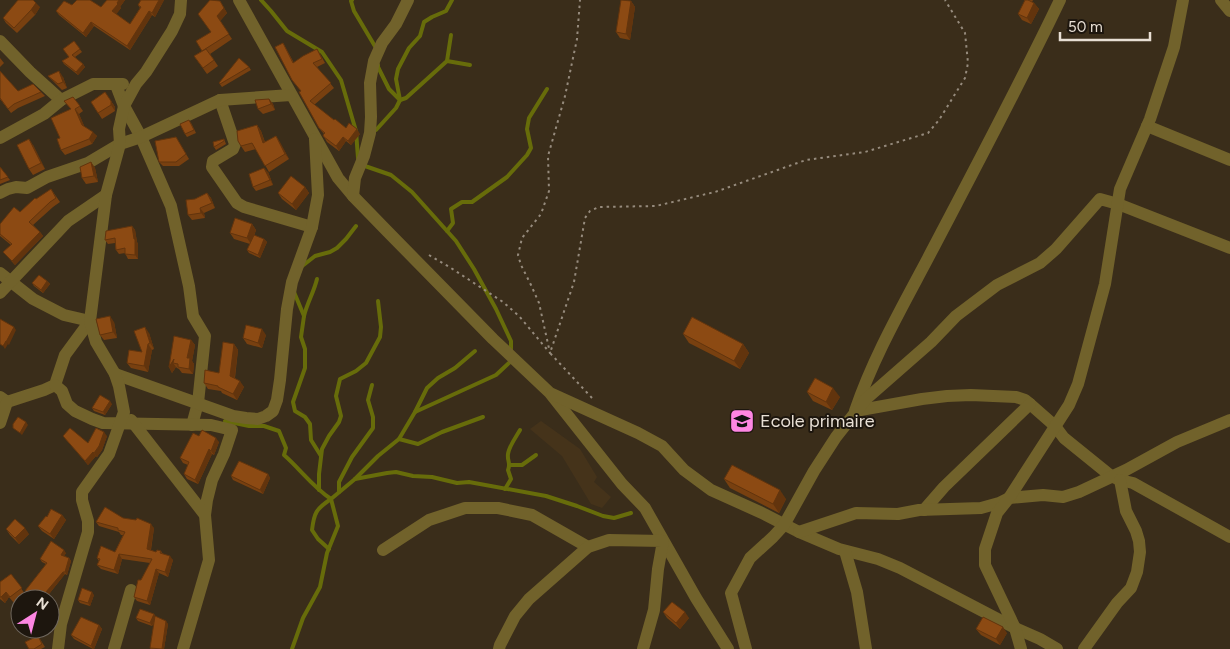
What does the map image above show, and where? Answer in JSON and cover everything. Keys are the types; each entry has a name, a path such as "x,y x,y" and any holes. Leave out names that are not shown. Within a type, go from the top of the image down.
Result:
{"street":[{"path":"58,649 61,624 88,532 88,521 82,500 82,492 109,454 122,418 119,386 115,374 96,342 90,321 106,195 120,144 119,129 124,106 136,84 146,72 172,31 180,14 181,0"},
{"path":"239,0 338,178 353,196 486,332 550,394 622,484 645,508 696,598 728,649"},
{"path":"353,196 355,178 364,156 370,133 370,84 374,61 382,42 396,24 408,0"},
{"path":"856,411 863,389 894,323 1060,0"},
{"path":"1021,649 1015,628 985,565 985,549 997,513 1009,498 1056,426 1069,405 1078,384 1105,284 1120,189 1150,119 1174,47 1183,0"},
{"path":"1221,0 1230,11"},
{"path":"0,41 61,100"},
{"path":"0,138 44,114 61,100 93,84 136,84"},
{"path":"116,85 171,206 189,286 193,316 205,336 198,403 192,425"},
{"path":"0,193 16,187 27,188 47,177 88,163 120,144 140,137 220,100 291,95"},
{"path":"220,100 235,144 233,148 213,161 212,168 237,203 244,207 312,227"},
{"path":"1146,126 1230,160"},
{"path":"115,374 233,416 258,419 273,411 280,380 287,309 292,282 312,227 318,195 315,136"},
{"path":"0,293 5,277 68,221 106,195"},
{"path":"746,649 731,593 750,558 784,525 814,471 836,437 866,399 931,342 956,316 997,285 1031,268 1048,256 1100,199 1118,204 1230,247"},
{"path":"5,277 32,299 64,315 90,321"},
{"path":"0,423 4,400 44,390 55,385 65,355 90,321"},
{"path":"55,385 62,391 67,404 74,411 103,423 122,418 134,423 210,425 232,430 212,480 207,500 209,560 183,649"},
{"path":"550,394 662,446 684,470 710,490 845,551 878,559 900,568 1040,639 1056,649"},
{"path":"856,411 922,399 963,396 1012,396 1025,400 1056,426 1064,438 1115,478 1133,483 1230,536"},
{"path":"924,510 1030,404"},
{"path":"800,532 856,513 898,514 924,510 988,507 999,504 1009,498 1043,495 1063,497 1115,478 1177,442 1230,420"},
{"path":"134,423 206,515"},
{"path":"1084,649 1117,602 1131,588 1137,572 1140,552 1139,540 1126,511 1115,478"},
{"path":"383,550 429,520 465,508 498,508 532,515 588,547"},
{"path":"499,649 514,616 529,599 588,547 609,540 663,541"},
{"path":"643,649 654,610 663,541"},
{"path":"845,551 857,592 866,649"},
{"path":"114,649 132,590"}],"path":[{"path":"550,354 539,303 520,266 518,255 522,238 542,214 549,191 548,156 565,96 577,39 580,0"},
{"path":"550,354 574,282 585,218 590,211 599,206 656,206 715,192 806,160 865,152 928,133 939,120 964,78 968,63 965,33 945,0"},
{"path":"427,254 504,302 519,316 550,354 592,399"}],"shaded area":[{"path":"541,421 580,449 597,477 594,482 611,497 602,508 591,504 562,456 530,429"}],"building":[{"path":"18,0 33,0 36,3 14,28 3,18"},
{"path":"77,0 90,0 101,7 107,0 119,0 112,11 130,24 141,7 138,5 141,0 159,0 152,13 149,11 127,46 91,22 83,33 56,11 64,1 72,5"},
{"path":"210,0 220,1 224,8 217,16 229,34 202,51 196,41 211,32 198,14"},
{"path":"621,0 631,1 626,34 616,32"},
{"path":"1025,0 1034,3 1027,18 1018,14"},
{"path":"74,41 80,49 72,55 83,64 76,72 62,61 69,57 63,49"},
{"path":"283,43 293,63 317,49 322,59 313,63 331,83 310,101 346,128 349,123 357,129 348,141 343,137 336,146 324,137 325,133 319,128 299,92 301,91 292,80 275,47"},
{"path":"206,49 214,60 203,68 194,56"},
{"path":"239,58 249,67 220,84 219,83"},
{"path":"0,71 18,91 33,84 41,92 14,104 8,109 0,98"},
{"path":"59,71 63,82 58,84 48,76"},
{"path":"105,92 111,101 111,105 98,113 91,102"},
{"path":"73,97 80,106 75,109 82,125 93,132 89,139 61,150 57,139 60,138 51,118 71,109 64,101"},
{"path":"269,99 271,104 258,109 255,100"},
{"path":"189,120 194,130 185,134 180,124"},
{"path":"257,125 263,143 276,136 285,154 265,166 252,143 241,146 238,141 237,131"},
{"path":"176,137 186,154 176,162 159,162 155,141"},
{"path":"29,139 41,163 29,169 17,145"},
{"path":"224,139 224,141 214,147 213,142"},
{"path":"91,162 94,176 82,178 80,167"},
{"path":"0,167 8,177 0,180"},
{"path":"264,168 270,180 253,187 249,174"},
{"path":"291,176 305,187 292,204 278,193"},
{"path":"51,189 56,198 29,222 40,232 12,261 3,252 12,244 0,234 0,224 14,207 20,212 35,198"},
{"path":"207,193 212,203 200,208 201,213 188,215 186,200 195,199"},
{"path":"235,218 252,224 247,238 230,233"},
{"path":"132,226 135,239 135,255 125,254 125,248 116,250 115,238 105,240 106,231"},
{"path":"254,235 264,239 258,255 247,250"},
{"path":"39,275 47,281 41,290 32,283"},
{"path":"110,316 113,332 100,335 96,319"},
{"path":"692,317 743,344 734,361 683,334"},
{"path":"0,319 14,327 3,346 0,344"},
{"path":"246,325 262,329 258,343 243,338"},
{"path":"145,327 150,343 148,344 144,366 127,363 129,350 142,352 134,331"},
{"path":"174,336 191,340 187,358 190,358 189,369 178,367 178,364 173,363 174,359 169,367"},
{"path":"223,342 234,344 230,376 240,381 233,394 218,386 204,383 205,370 219,373"},
{"path":"815,378 833,388 826,402 807,392"},
{"path":"100,395 110,401 103,412 92,408"},
{"path":"18,417 26,422 20,433 13,428 13,424"},
{"path":"70,428 88,443 96,428 104,432 99,446 85,461 63,436"},
{"path":"202,430 216,438 195,480 184,474 189,462 180,458 193,433 199,436"},
{"path":"239,461 268,474 260,490 231,476"},
{"path":"732,465 780,490 773,504 724,479"},
{"path":"105,507 123,518 136,520 137,518 151,524 147,549 156,552 157,550 161,551 160,553 170,556 165,572 156,569 147,601 134,597 138,580 141,580 152,559 119,554 114,570 97,565 100,559 97,558 101,546 115,552 125,532 96,522"},
{"path":"51,509 62,515 50,534 38,526 47,517"},
{"path":"15,519 25,528 15,538 6,529"},
{"path":"51,541 64,550 61,555 69,558 65,572 49,589 27,589 47,563 40,559"},
{"path":"11,574 22,588 10,589 10,597 6,592 0,597 0,582"},
{"path":"82,588 92,592 88,603 78,600"},
{"path":"672,602 685,612 676,623 663,612"},
{"path":"140,609 154,614 150,623 136,618"},
{"path":"155,616 166,621 162,649 150,648"},
{"path":"81,617 99,625 91,646 71,635"},
{"path":"983,617 1003,627 996,639 976,629"},
{"path":"32,639 40,639 42,644 34,649 29,649 25,642"}],"waterway":[{"path":"261,0 287,31 322,52 341,80 356,131 358,158"},
{"path":"352,0 354,11 376,48"},
{"path":"376,130 396,108 400,100 396,79 398,69 409,48 420,36 424,22 446,11 452,0"},
{"path":"447,61 451,35"},
{"path":"378,65 389,89 400,100 406,98 447,61 470,65"},
{"path":"447,231 453,223 451,209 462,202 472,202 507,177 527,155 531,148 527,129 529,118 547,89"},
{"path":"362,165 391,175 412,192 456,241 496,309 511,341 511,351"},
{"path":"301,267 315,256 337,248 356,226"},
{"path":"304,316 317,279"},
{"path":"294,292 304,316 301,337 305,349 305,368 293,402 295,411 305,417 310,424 311,440 321,456"},
{"path":"319,490 322,449 341,416 336,396 340,379 356,371 366,363 380,337 381,327 378,301"},
{"path":"415,412 427,388 475,351"},
{"path":"292,649 303,618 320,587 327,553 338,526 331,499 399,439 415,412 496,375 510,361"},
{"path":"339,492 339,482 352,457 373,428 373,417 368,400 372,385"},
{"path":"399,439 418,444 442,432 483,417"},
{"path":"225,421 249,426 264,426 279,431 286,448 284,455 318,489 331,499 317,512 312,530 318,539 329,549"},
{"path":"505,489 511,479 508,470 509,451 520,430"},
{"path":"510,465 522,465 536,455"},
{"path":"355,479 396,472 457,483 469,482 546,496 614,518 631,513"}],"place":[{"name":"Ecole primaire","path":"742,421"}]}
